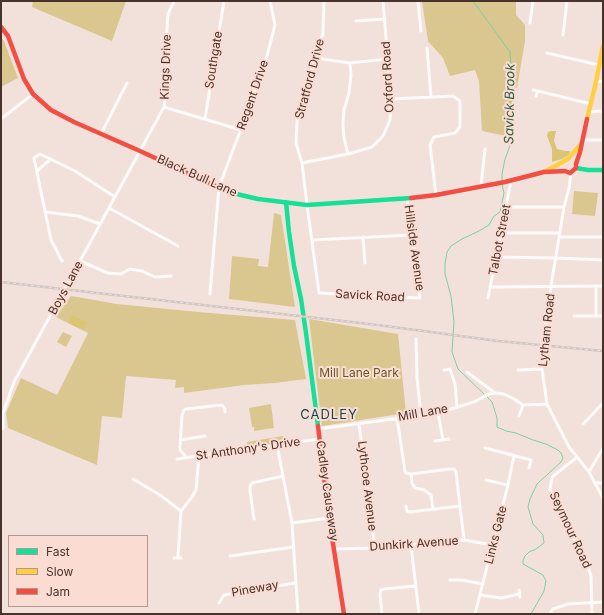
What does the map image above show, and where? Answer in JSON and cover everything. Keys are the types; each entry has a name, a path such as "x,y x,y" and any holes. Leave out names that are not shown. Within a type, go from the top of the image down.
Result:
{"street":[{"name":"Kings Drive","path":"140,151 164,107 168,83 166,43 168,14 174,1"},
{"name":"Southgate","path":"205,119 224,1"},
{"name":"Regent Drive","path":"210,294 219,187 263,71 275,25 270,1"},
{"name":"Stratford Drive","path":"319,293 302,163 296,143 297,121 304,93 323,33 324,1"},
{"name":"Oxford Road","path":"302,163 348,154 372,147 384,136 390,120 391,99 383,1"},
{"path":"418,1 421,31"},
{"path":"530,23 532,1"},
{"path":"563,35 567,1"},
{"path":"356,21 385,19"},
{"name":"Black Bull Lane","path":"1,27 8,36 24,79 33,94 51,110 74,122 228,192 243,196 307,205 436,195 511,181"},
{"path":"511,181 544,172 572,172 576,166 580,152 603,46"},
{"path":"427,48 431,97"},
{"path":"547,53 599,65"},
{"path":"315,58 350,63 387,60"},
{"path":"348,154 344,138 343,124 344,110 349,93 351,75 350,63"},
{"path":"596,82 603,81"},
{"path":"101,134 127,83"},
{"path":"533,90 591,104"},
{"path":"536,96 538,91"},
{"path":"1,119 33,94"},
{"path":"391,99 453,96 460,101 460,127 455,133 434,137 430,145 436,195"},
{"path":"164,107 241,130"},
{"path":"589,112 603,111"},
{"path":"568,172 563,167 581,142 603,140"},
{"path":"481,186 485,149"},
{"name":"Boys Lane","path":"2,429 3,413 14,382 140,151"},
{"path":"62,261 51,240 34,158 40,154 51,159 75,171 115,197"},
{"path":"37,171 51,159"},
{"path":"544,172 566,161 574,161 576,166 588,170 603,170"},
{"name":"Lytham Road","path":"568,172 569,188 564,207 551,286 542,369 547,404 569,447 576,458 589,472 603,498"},
{"name":"Talbot Street","path":"488,298 511,181"},
{"name":"Hillside Avenue","path":"407,198 420,298"},
{"name":"Cadley Causeway","path":"286,202 294,266 306,333 329,518 344,614"},
{"path":"506,207 564,207"},
{"path":"109,208 178,246"},
{"path":"46,212 78,216 100,224"},
{"path":"501,233 603,237"},
{"path":"312,240 412,235"},
{"path":"363,238 365,263"},
{"path":"496,257 603,260"},
{"path":"80,261 108,273 121,274 130,269 142,271 155,277 171,276"},
{"path":"596,286 596,316"},
{"path":"491,287 603,286"},
{"name":"Savick Road","path":"319,293 420,298"},
{"path":"574,316 603,316"},
{"path":"416,340 417,378 421,415"},
{"path":"444,370 450,369 456,384 457,407"},
{"path":"518,370 542,369"},
{"path":"467,372 495,393"},
{"name":"Mill Lane","path":"318,429 438,413 495,393 504,394 523,405"},
{"path":"583,424 603,403"},
{"path":"519,416 523,405 547,404"},
{"path":"186,457 180,450 182,415 184,410 221,405 225,408 225,412"},
{"path":"438,413 443,440"},
{"path":"397,418 405,471 408,474 450,469 454,469 456,472 464,540"},
{"name":"Lythcoe Avenue","path":"359,424 375,548"},
{"path":"197,431 198,436"},
{"path":"180,440 205,436"},
{"name":"St Anthony's Drive","path":"177,459 320,439"},
{"path":"435,441 449,439"},
{"path":"485,448 531,460 529,468"},
{"path":"589,472 603,448"},
{"path":"278,450 292,523 298,614"},
{"path":"178,558 181,511 196,490 199,456"},
{"name":"Links Gate","path":"475,614 514,456"},
{"name":"Seymour Road","path":"576,458 552,478 550,490 574,534 587,564 591,576 592,614"},
{"path":"411,474 412,483 415,488 424,490 431,495 433,509"},
{"path":"254,519 250,490 252,483 283,476"},
{"path":"133,485 135,480 160,495 181,511"},
{"path":"486,480 508,485"},
{"path":"595,483 603,483"},
{"path":"406,506 407,511 410,512 460,506"},
{"path":"292,523 329,518"},
{"name":"Dunkirk Avenue","path":"334,549 375,548 464,540 493,545"},
{"path":"411,545 419,614"},
{"path":"230,556 234,554 293,547"},
{"path":"450,580 462,580 483,584"},
{"name":"Pineway","path":"219,603 222,593 295,582"},
{"path":"382,614 381,590 416,586"},
{"path":"480,595 501,598 519,594"},
{"path":"550,614 553,609 568,604 603,602"}],"green space":[{"path":"33,1 126,1 112,41 32,7"},
{"path":"422,1 516,1 516,15 525,25 525,41 517,88 513,87 513,122 511,137 482,131 479,81 475,70 450,76 443,58 428,41"},
{"path":"1,37 4,41 18,78 1,87"},
{"path":"574,191 598,193 595,216 572,214"},
{"path":"274,213 281,215 295,307 229,299 232,256 259,259 258,266 268,267"},
{"path":"71,296 117,304 295,320 306,379 184,393 184,387 175,388 176,380 126,376 122,418 102,416 97,465 8,428 6,413 21,378 57,395 88,333 56,317"},
{"name":"Mill Lane Park","path":"309,319 398,334 406,413 322,426"},
{"path":"63,332 72,336 66,347 57,342"},
{"path":"271,404 274,428 254,431 249,408"},
{"path":"283,436 284,443 247,447 247,442"}],"shaded area":[{"path":"556,131 554,141 557,149 570,151 569,155 552,162 552,149 547,136 548,132"},
{"path":"72,315 87,322 84,330 68,323"}],"waterway":[{"name":"Savick Brook","path":"473,1 510,52 510,108 512,127 511,143 505,159 502,181"},
{"name":"Savick Brook","path":"484,394 458,369 452,352 454,322 451,296 445,274 445,264 447,252 451,246 489,225 494,216 500,212 504,193 502,184"},
{"name":"Savick Brook","path":"487,397 492,402 497,418 497,427 546,444 558,450 563,458 561,462 537,484 528,507 533,524 543,535 544,543 529,552 525,556 523,564 543,575 546,581 544,591 531,614"}],"railway":[{"path":"1,282 378,325 498,341 603,351"}],"traffic: fast":[{"path":"576,168 603,170"},
{"path":"222,189 228,192 258,199 307,205 411,198"},
{"path":"286,202 289,232 301,299 318,426"}],"traffic: slow":[{"path":"587,119 603,46"},
{"path":"544,172 568,159 580,145"}],"traffic: jam":[{"path":"1,27 8,36 24,79 33,94 51,110 74,122 222,189"},
{"path":"411,198 436,195 505,182 544,172 565,171 570,173 576,168 587,119"},
{"path":"318,426 329,518 344,614"}],"district":[{"name":"CADLEY","path":"329,415"}]}
